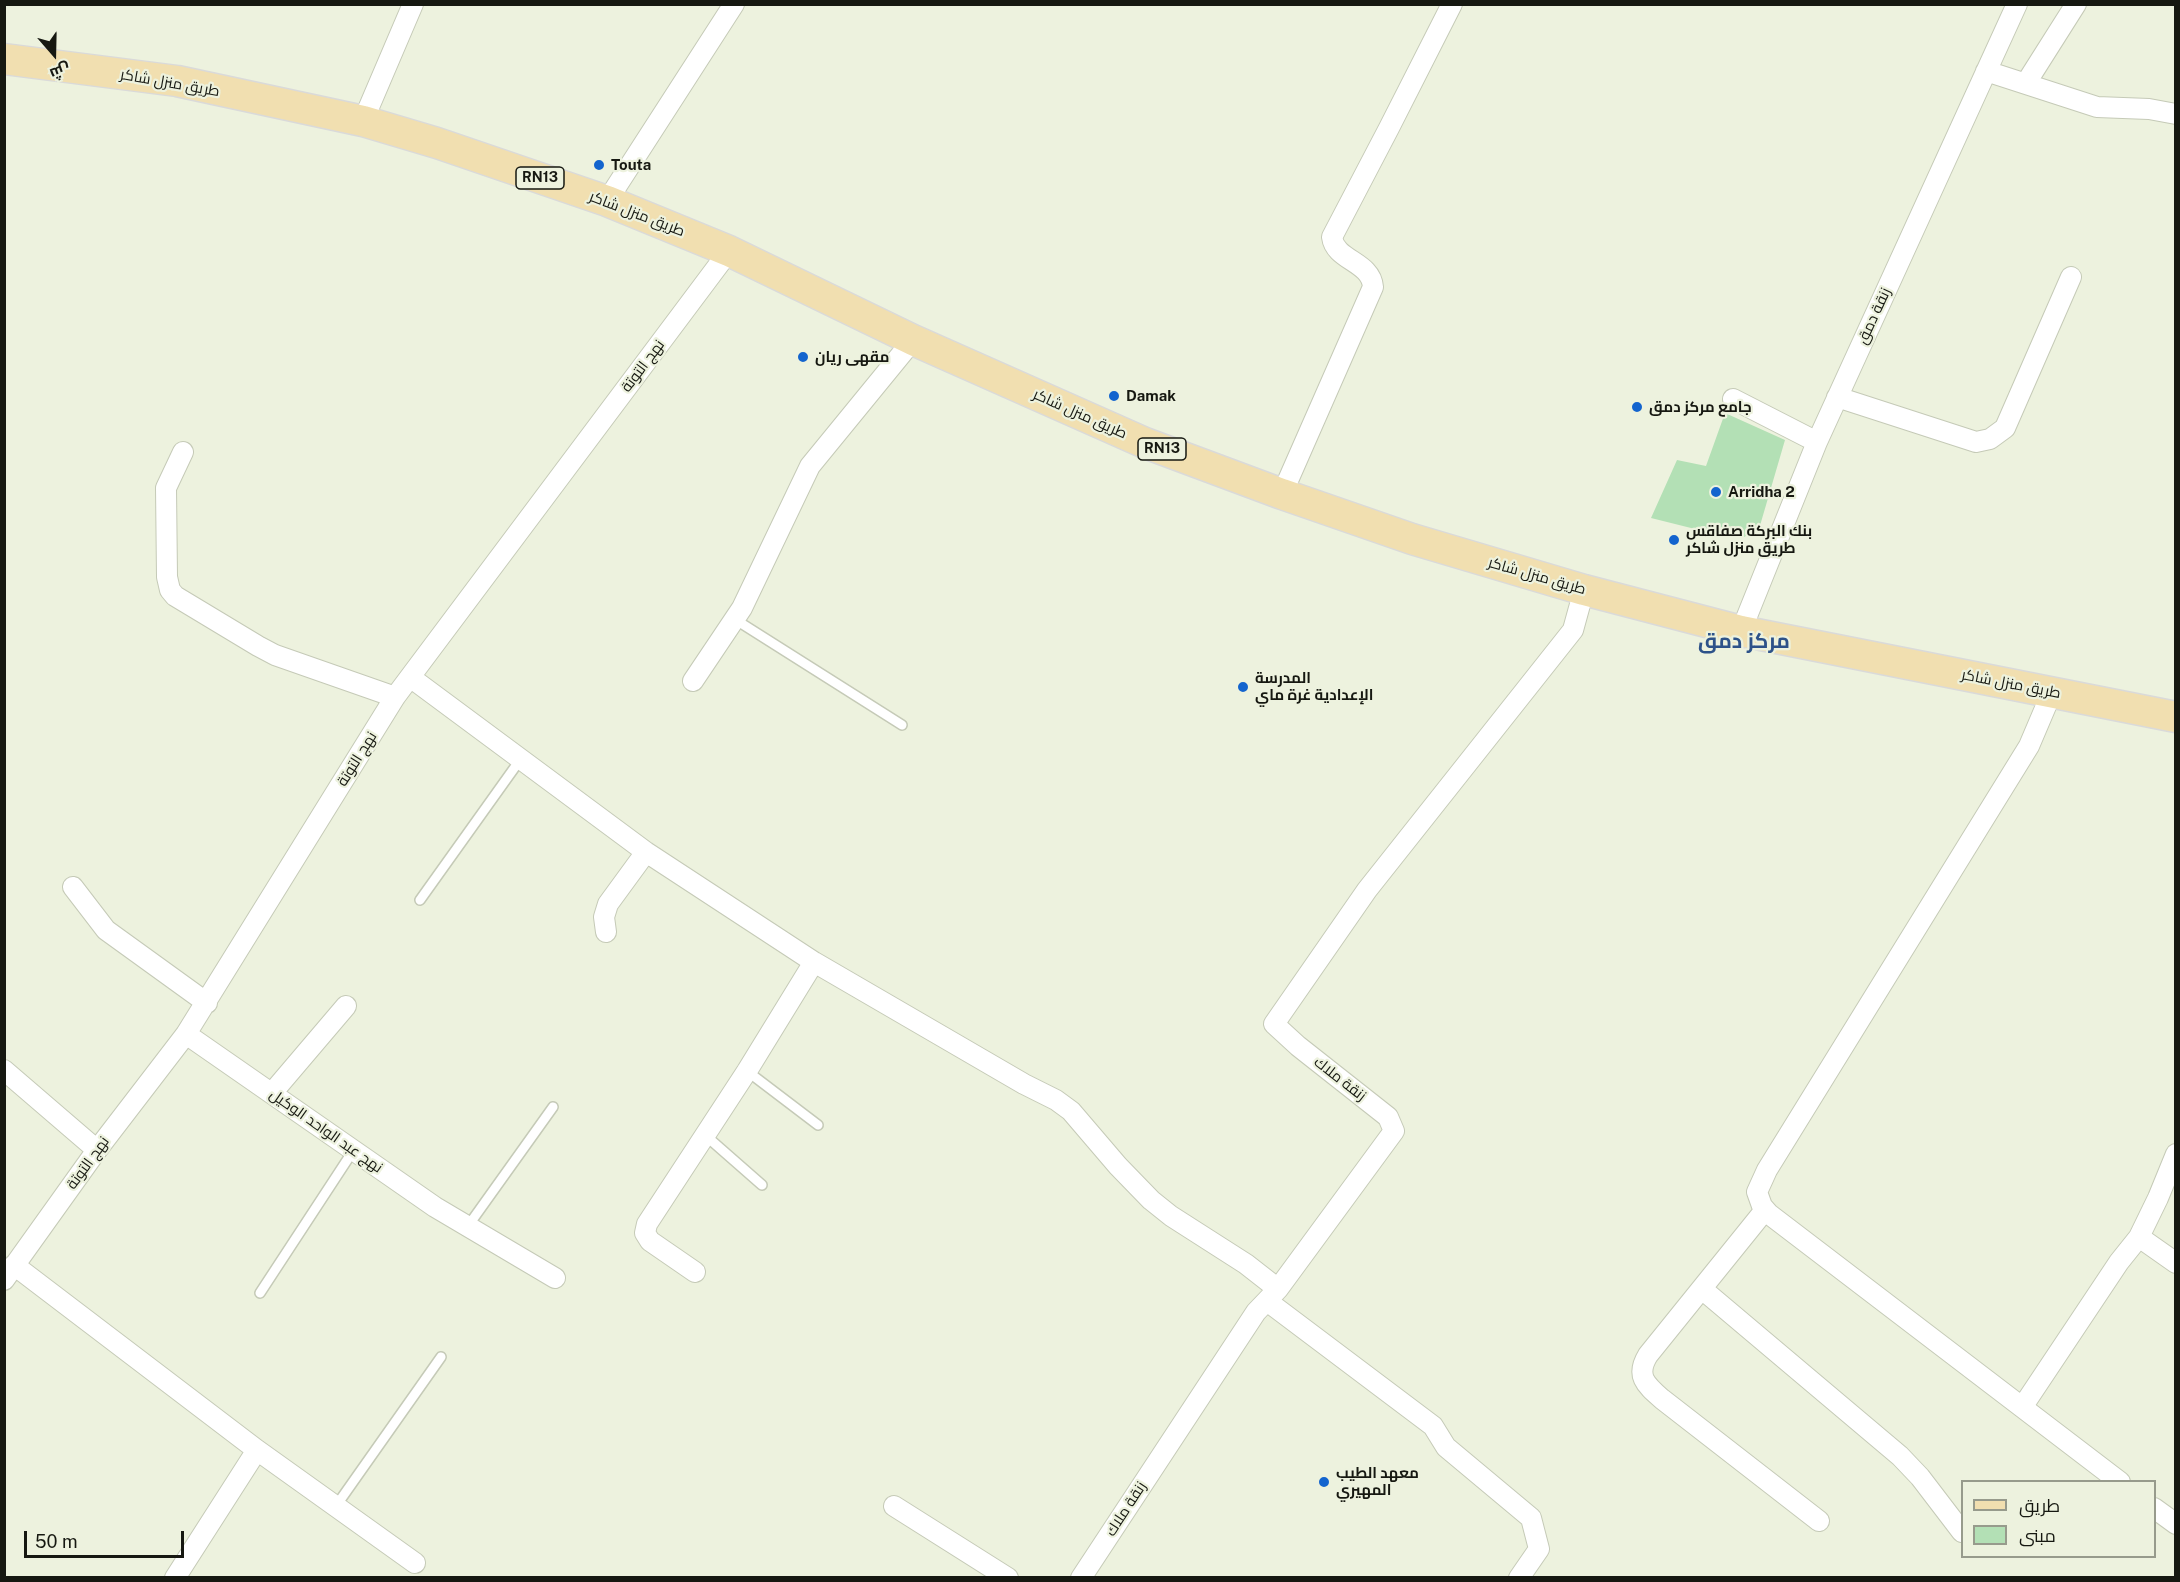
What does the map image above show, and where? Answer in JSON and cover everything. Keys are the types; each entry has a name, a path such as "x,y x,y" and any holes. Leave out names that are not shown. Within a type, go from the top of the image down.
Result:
{"main road":[{"name":"طريق منزل شاكر","path":"4,59 177,81 363,121 437,143 607,201 729,250 913,340 1145,443 1412,539 1584,590 1741,631 2175,717"}],"street":[{"path":"363,121 413,4"},
{"path":"607,201 734,4"},
{"path":"1282,494 1373,287 1369,272 1336,248 1332,237 1452,4"},
{"name":"زنقة دمق","path":"1741,631 1817,442 2017,4"},
{"path":"2026,84 2076,4"},
{"path":"1986,71 2097,107 2149,109 2175,114"},
{"name":"نهج التوتة","path":"9,1273 207,1003 395,697 729,250"},
{"path":"1837,397 1976,442 1990,439 2005,428 2071,277"},
{"path":"693,681 736,620 810,466 913,340"},
{"path":"1734,399 1817,442"},
{"path":"183,452 166,488 167,577 170,590 175,596 275,655 395,697"},
{"name":"زنقة ملاك","path":"1081,1578 1256,1312 1273,1295 1394,1131 1388,1117 1298,1046 1274,1024 1367,890 1573,630 1584,590"},
{"path":"410,677 646,852 814,962 1024,1084 1056,1100 1084,1125 1118,1166 1151,1200 1170,1216 1246,1264 1273,1295 1432,1426 1446,1447 1531,1518 1539,1549 1519,1578"},
{"path":"2052,692 2029,746 1763,1177 1757,1192 1765,1210 2117,1480"},
{"path":"606,932 604,917 608,904 646,852"},
{"path":"73,887 106,930 207,1003"},
{"path":"695,1272 650,1241 645,1228 747,1071 814,962"},
{"path":"272,1093 345,1006"},
{"name":"نهج عبد الواحد الوكيل","path":"186,1034 435,1207 555,1278"},
{"path":"4,1070 97,1150"},
{"path":"2023,1406 2119,1262 2139,1237 2154,1207 2175,1154"},
{"path":"1765,1210 1648,1355 1641,1369 1642,1376 1646,1384 1662,1399 1819,1521"},
{"path":"2139,1237 2175,1263"},
{"path":"9,1273 415,1563"},
{"path":"1702,1289 1900,1456 1920,1477 1961,1531"},
{"path":"175,1578 257,1450"},
{"path":"894,1506 1008,1578"},
{"path":"2156,1510 2175,1524"}],"lane":[{"path":"736,620 902,725"},
{"path":"420,900 520,760"},
{"path":"747,1071 818,1125"},
{"path":"468,1226 553,1107"},
{"path":"705,1135 762,1185"},
{"path":"260,1293 353,1151"},
{"path":"336,1506 441,1357"}],"building":[{"name":"Arridha 2","path":"1725,413 1785,440 1759,529 1744,537 1731,538 1651,518 1677,460 1706,466"}],"place":[{"name":"Touta","path":"599,165"},
{"name":"مقهى ريان","path":"803,357"},
{"name":"Damak","path":"1114,396"},
{"name":"جامع مركز دمق","path":"1637,407"},
{"name":"Arridha 2","path":"1716,492"},
{"name":"بنك البركة صفاقس طريق منزل شاكر","path":"1674,540"},
{"name":"المدرسة الإعدادية غرة ماي","path":"1243,687"},
{"name":"معهد الطيب المهيري","path":"1324,1482"}],"district":[{"name":"مركز دمق","path":"1744,642"}]}
